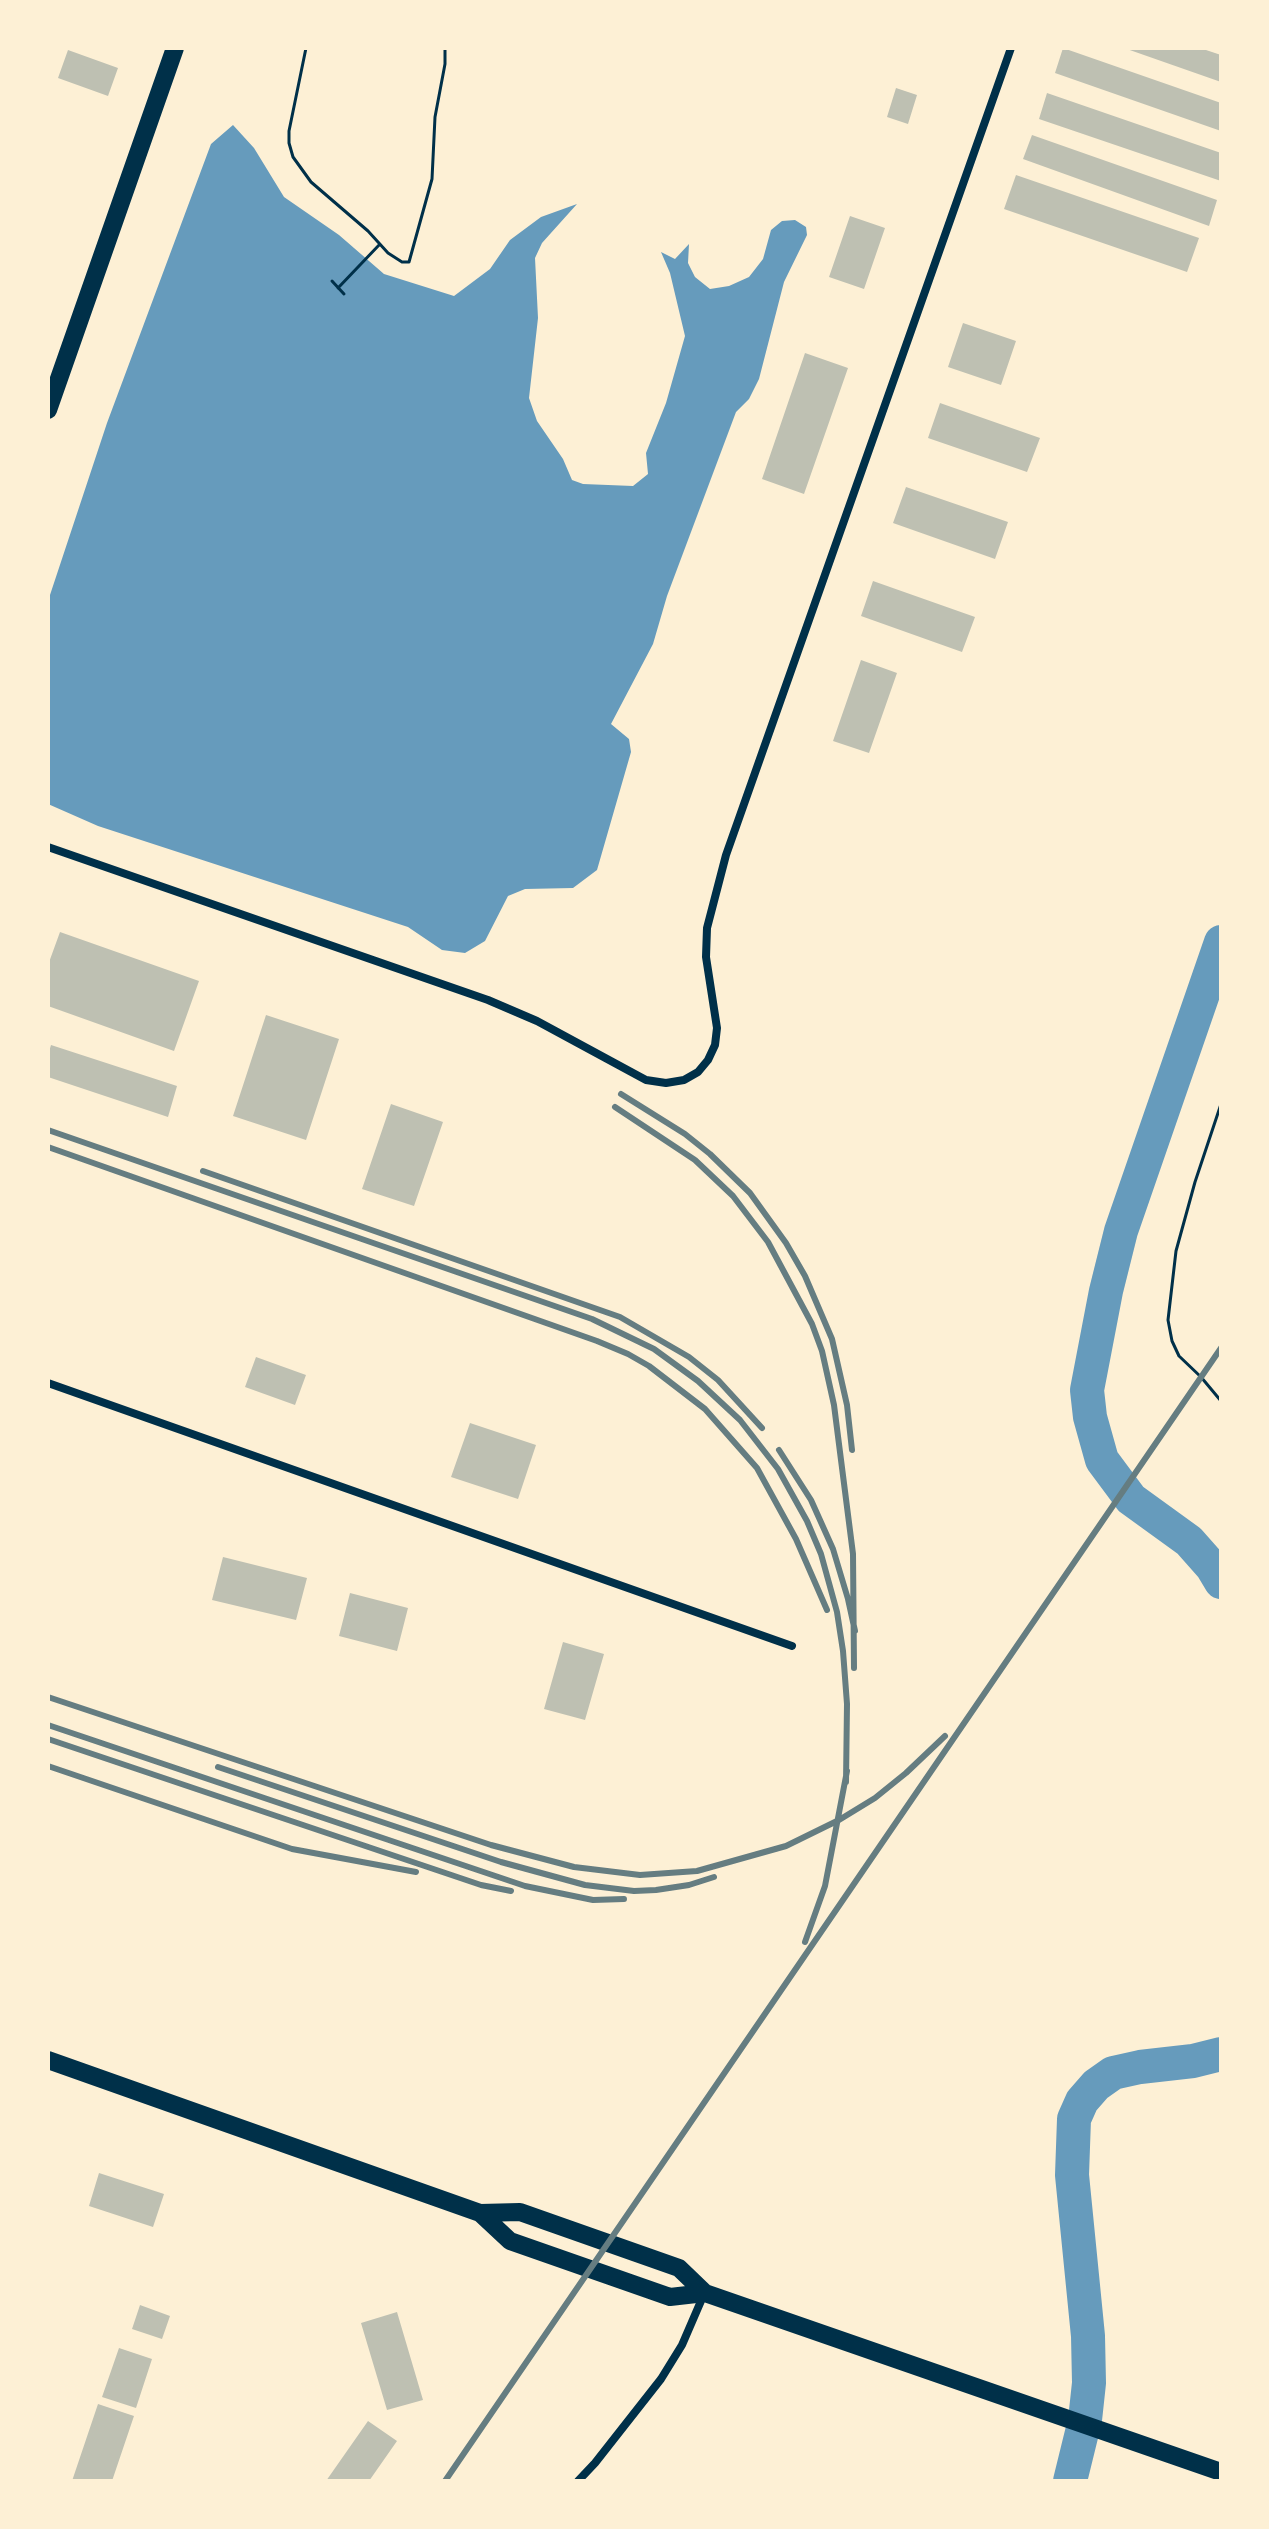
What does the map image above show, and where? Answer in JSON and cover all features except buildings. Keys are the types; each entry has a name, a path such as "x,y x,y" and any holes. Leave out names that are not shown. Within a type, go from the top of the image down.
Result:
{"main road":[{"path":"48,410 175,48"},
{"path":"48,2060 480,2213 520,2212 607,2242 679,2268 705,2293 1221,2472"},
{"path":"480,2213 510,2241 670,2297 705,2293"}],"street":[{"path":"48,847 488,1000 537,1021 646,1080 666,1083 684,1080 698,1072 715,1045 717,1028 706,957 707,928 726,855 1011,48"},
{"path":"48,1383 792,1646"},
{"path":"578,2481 661,2379 682,2345 705,2293"}],"path":[{"path":"306,48 289,131 293,157 311,182 402,262 409,262 432,179 435,117 445,48"},
{"path":"338,288 380,244"},
{"path":"332,281 344,294"},
{"path":"1221,1104 1176,1251 1168,1320 1179,1356 1221,1401"}],"water":[{"path":"233,125 254,148 284,197 339,235 384,274 454,296 490,269 510,240 541,217 577,204 542,243 535,258 538,318 529,398 537,421 563,459 572,480 583,484 633,486 648,474 646,453 666,403 685,336 670,273 661,252 675,259 689,244 688,263 695,277 710,289 729,286 749,277 763,259 771,230 782,221 795,220 806,227 807,235 784,282 759,379 749,399 736,412 667,596 653,644 611,724 629,739 631,752 597,870 573,888 525,889 508,896 485,941 465,953 442,950 408,927 98,826 48,804 48,601 107,423 211,144"}],"waterway":[{"path":"1221,942 1121,1231 1087,1390 1090,1417 1102,1460 1131,1499 1189,1541 1221,1582"},
{"path":"1070,2481 1085,2420 1089,2383 1088,2336 1072,2175 1074,2119 1082,2101 1096,2085 1113,2073 1221,2054"}],"railway":[{"path":"621,1094 685,1134 710,1154 750,1193 786,1243 805,1276 832,1339 847,1405 852,1450"},
{"path":"615,1107 695,1160 733,1196 768,1242 812,1324 822,1351 834,1405 853,1554 854,1668"},
{"path":"48,1130 592,1319 654,1349 698,1381 740,1420 778,1469 807,1521 821,1554 837,1612 843,1651 847,1704 846,1782"},
{"path":"48,1147 597,1341 649,1366 705,1409 757,1468 796,1539 827,1610"},
{"path":"203,1171 620,1317 689,1357 718,1380 762,1428"},
{"path":"445,2481 1221,1348"},
{"path":"779,1450 811,1500 833,1549 855,1631"},
{"path":"48,1697 491,1845 574,1867 640,1875 697,1871 786,1846 875,1798 945,1736"},
{"path":"48,1725 525,1886 593,1900 624,1899"},
{"path":"48,1739 481,1885 511,1891"},
{"path":"48,1766 292,1849 416,1872"},
{"path":"218,1767 501,1862 585,1885 634,1891 656,1890 714,1877"},
{"path":"805,1942 825,1886 847,1771"}]}
